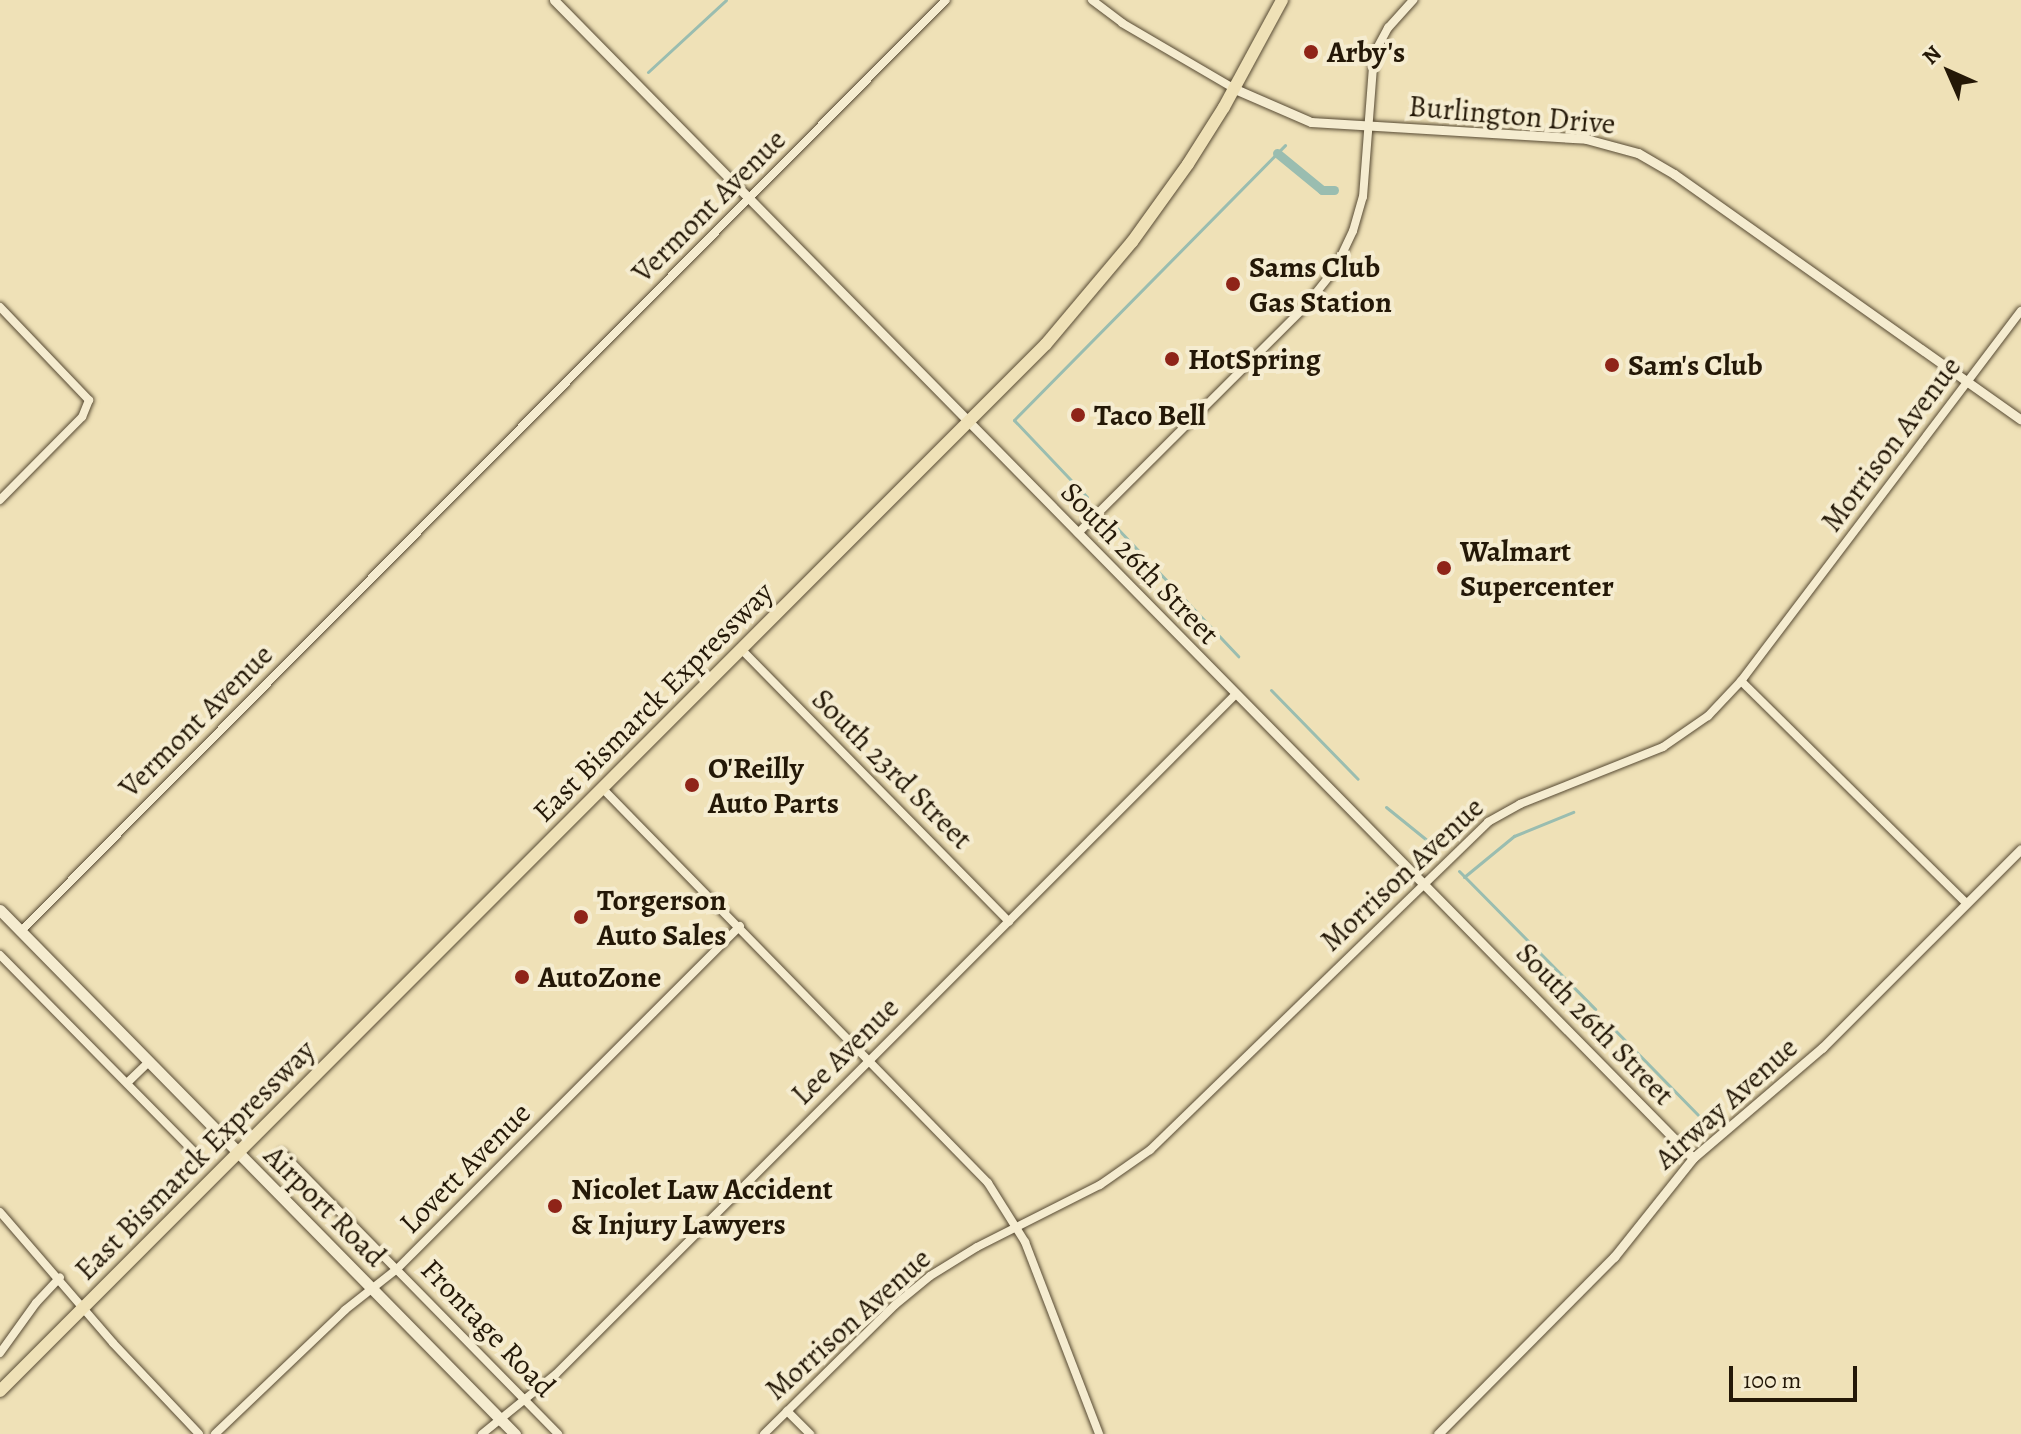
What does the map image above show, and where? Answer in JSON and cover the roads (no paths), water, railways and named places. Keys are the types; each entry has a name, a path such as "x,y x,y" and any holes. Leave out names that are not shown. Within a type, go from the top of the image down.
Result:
{"main road":[{"name":"East Bismarck Expressway","path":"0,1391 969,423 1056,332 1124,251 1188,164 1235,89 1282,0"},
{"name":"Airport Road","path":"0,910 515,1434"}],"street":[{"name":"South 26th Street","path":"554,0 1693,1158"},
{"name":"Vermont Avenue","path":"21,931 946,0"},
{"name":"Burlington Drive","path":"1092,0 1122,23 1235,89 1302,121 1367,128 1586,139 1629,150 1674,174 2021,420"},
{"path":"1078,533 1324,285 1345,250 1359,214 1365,179 1371,73 1377,47 1391,23 1413,0"},
{"path":"0,307 87,394 89,400 82,417 0,500"},
{"name":"Morrison Avenue","path":"764,1434 917,1286 961,1256 1100,1185 1150,1150 1422,883 1494,818 1671,743 1708,716 1741,681 2021,311"},
{"name":"South 23rd Street","path":"742,650 1009,922"},
{"path":"1741,681 1967,904"},
{"name":"Lee Avenue","path":"482,1434 569,1362 1235,695"},
{"path":"603,789 979,1172 1017,1228 1099,1434"},
{"name":"Airway Avenue","path":"1438,1434 1614,1257 1693,1158 1822,1048 2021,849"},
{"name":"Lovett Avenue","path":"215,1434 370,1287 397,1269 740,926"},
{"path":"0,955 196,1154"},
{"path":"127,1083 149,1062"},
{"name":"Frontage Road","path":"282,1153 558,1434"},
{"path":"0,1212 199,1434"},
{"path":"0,1353 36,1303 60,1277"},
{"path":"787,1411 810,1434"}],"waterway":[{"path":"648,72 726,0"},
{"path":"1087,497 1014,420 1285,145"},
{"path":"1277,153 1322,190 1334,190"},
{"path":"1116,527 1238,656"},
{"path":"1271,690 1358,779"},
{"path":"1386,807 1433,845"},
{"path":"1464,877 1514,836 1573,812"},
{"path":"1459,871 1595,1009"},
{"path":"1609,1024 1698,1115"}],"place":[{"name":"Arby's","path":"1311,52"},
{"name":"Sams Club Gas Station","path":"1233,284"},
{"name":"HotSpring","path":"1172,359"},
{"name":"Sam's Club","path":"1612,365"},
{"name":"Taco Bell","path":"1078,415"},
{"name":"Walmart Supercenter","path":"1444,568"},
{"name":"O'Reilly Auto Parts","path":"692,785"},
{"name":"Torgerson Auto Sales","path":"581,917"},
{"name":"AutoZone","path":"522,977"},
{"name":"Nicolet Law Accident & Injury Lawyers","path":"555,1206"}]}
